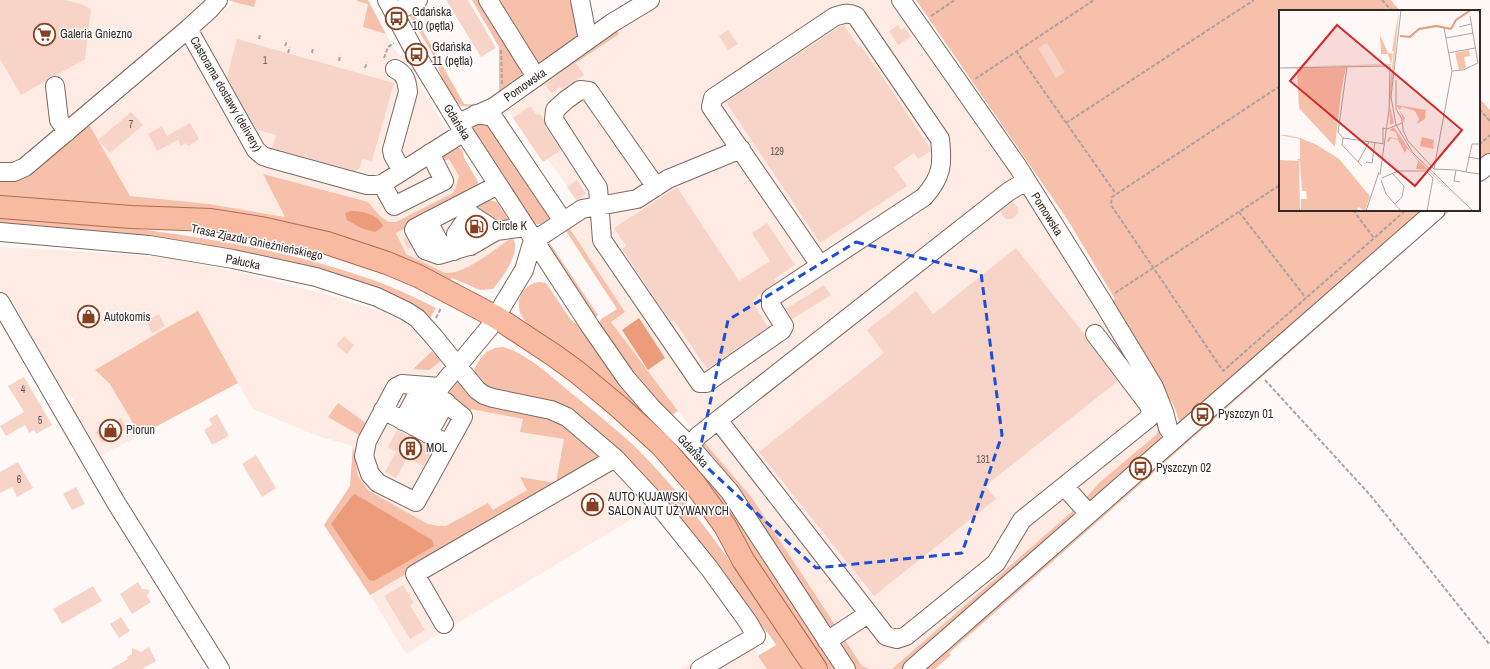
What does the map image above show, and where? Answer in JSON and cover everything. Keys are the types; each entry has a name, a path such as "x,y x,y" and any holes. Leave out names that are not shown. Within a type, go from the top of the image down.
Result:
{"main road":[{"name":"Trasa Zjazdu Gnieźnieńskiego","path":"0,207 131,217 211,220 261,228 327,243 418,276 492,322"},
{"name":"Gdańska","path":"492,322 555,356 577,372 618,406 661,445 694,483 725,526 744,560 816,669"}],"street":[{"path":"0,172 14,172 25,167 188,29 218,0"},
{"path":"390,7 418,0"},
{"path":"488,0 536,77"},
{"name":"Pomowska","path":"461,128 476,114 502,101 588,40 650,0"},
{"name":"Pomowska","path":"901,0 1018,167 1154,387 1164,412 1168,428 1175,438"},
{"path":"579,2 588,40"},
{"name":"Gdańska","path":"390,7 461,128 529,234 626,378 651,407 690,446 730,492 846,669"},
{"path":"656,187 589,91 580,90 555,110 554,120 598,188 602,240 700,383 706,383 782,330 784,326 771,305 771,298 924,197 932,188 940,173 942,157 940,139 856,16 850,13 834,17 713,98 711,107 820,265"},
{"name":"Castorama dostawy (delivery)","path":"188,29 256,150 263,156 367,185 376,186 382,184"},
{"path":"390,65 404,75 407,82 408,92 392,150 393,155 402,171"},
{"path":"55,86 59,120 67,132"},
{"path":"476,114 493,117 563,221"},
{"path":"430,153 444,181 394,206 382,184 430,153 461,128"},
{"path":"498,185 466,214 456,234 458,237 483,238 529,234 563,221 582,209 637,199 668,180 741,149"},
{"path":"1480,171 1490,163"},
{"path":"690,446 698,436 718,420 1008,192 1026,181"},
{"path":"912,669 1435,211"},
{"path":"466,214 428,221 414,230 426,250 439,255 454,251 483,238"},
{"path":"466,214 483,238"},
{"name":"Pałucka","path":"0,232 149,245 233,259 316,277 377,297 406,311 417,318 457,365"},
{"path":"415,427 435,394 492,322 524,270 529,234"},
{"path":"0,302 115,501 220,669"},
{"path":"718,420 868,614 886,636 897,639 906,636 996,563 1022,520 1149,418 1151,411 1148,404 1095,334"},
{"path":"457,365 477,390 484,395 552,410 567,417 616,458 655,501 709,568 748,622 756,636 700,669"},
{"path":"415,427 396,387 402,384 435,394"},
{"path":"415,427 435,394"},
{"path":"444,624 415,574 616,458"},
{"path":"1065,487 1089,514"},
{"path":"828,641 868,614"}],"path":[{"path":"918,25 955,0"},
{"path":"962,87 1094,0"},
{"path":"1066,123 1254,0"},
{"path":"1382,0 1391,10"},
{"path":"258,39 260,34"},
{"path":"285,46 287,41"},
{"path":"390,65 388,47 394,43"},
{"path":"501,47 502,101"},
{"path":"288,53 290,48"},
{"path":"312,53 313,48"},
{"path":"1016,51 1116,194"},
{"path":"338,61 340,55"},
{"path":"365,68 367,62"},
{"path":"1279,87 1112,197 1111,205 1223,371 1405,211"},
{"path":"1480,110 1490,121"},
{"path":"1480,144 1490,136"},
{"path":"1102,302 1279,186"},
{"path":"1354,211 1374,238"},
{"path":"1239,212 1306,298"},
{"path":"1255,369 1372,496 1490,645"}],"highlighted area":[{"path":"856,242 981,273 1002,435 962,553 816,568 698,459 728,320"}],"shaded area":[{"path":"0,0 208,0 19,165 0,167"},
{"path":"227,0 256,0 254,7"},
{"path":"236,0 368,0 393,47 414,76 514,240 453,277 287,217 209,204 130,196 90,126"},
{"path":"368,0 386,34 363,27 368,4 357,1"},
{"path":"472,0 483,0 524,75 479,108 461,106 457,103 446,87 431,51 408,13 412,11 464,104 479,105 499,91 499,47"},
{"path":"495,0 570,0 578,33 574,41 536,67"},
{"path":"662,0 893,0 1015,180 1160,407 1157,434 1099,483 1076,508 892,669 869,669 862,666 752,498 697,434 698,436 610,322 625,312 568,226 586,214 548,159 543,162 507,109 619,34 616,28"},
{"path":"893,0 897,0 1029,190 1162,405 1165,422 1159,445 1093,502 1088,503 1084,500 1099,483 1157,434 1160,406 1015,180"},
{"path":"916,0 1391,0 1399,10 1279,10 1279,211 1427,211 1181,426 1174,406 1110,302 1115,299 1069,222"},
{"path":"616,28 619,34 507,109"},
{"path":"1480,99 1490,110 1490,156 1480,164"},
{"path":"475,123 491,125 553,217 542,224 536,224 529,221 471,127"},
{"path":"85,125 90,126 130,196 209,204 285,217 263,174 368,202 380,216 389,222 396,222 453,193 459,176 449,159 440,163 439,160 452,147 460,148 463,151 464,158 478,182 476,191 396,233 406,254 445,273 453,273 470,266 510,239 514,240 515,252 509,266 493,289 480,290 452,278 448,282 198,211 0,196 0,179"},
{"path":"489,200 497,202 508,219 508,223 505,226 478,210 477,207"},
{"path":"351,211 374,216 383,226 375,232 361,228 347,220 345,213"},
{"path":"1443,211 1450,211 949,653 951,655 935,669 921,669"},
{"path":"0,218 154,231 285,254 371,279 399,290 436,308 428,322 379,293 0,227"},
{"path":"568,226 625,312 611,322 678,411 670,416 652,399 599,324 601,319 617,309 564,228"},
{"path":"549,242 598,315 594,318 547,249"},
{"path":"0,247 168,258 243,273 332,296 383,312 410,326 432,351 413,368 429,370 441,361 468,389 548,415 603,459 649,509 406,654 370,595 324,525 350,486 353,446 318,436 253,409 238,383 97,458 70,414 74,398 56,392 0,290"},
{"path":"539,282 546,283 571,320 582,329 656,421 729,501 839,669 829,669 724,511 528,325 519,310 520,298 527,287"},
{"path":"198,311 238,383 140,435 110,384 95,370"},
{"path":"639,318 665,358 648,370 622,330"},
{"path":"503,347 520,354 547,373 622,434 641,452 672,486 712,536 749,588 802,669 767,669 758,656 776,645 770,636 693,539 573,415 491,392 476,379 474,370 486,352 495,348"},
{"path":"432,351 441,361 429,370 413,369"},
{"path":"456,382 548,415 567,424 603,459 370,595 324,525 350,486 353,446 358,476 369,491 428,524 438,526 446,526 488,503 493,510 527,490 520,477 556,483 564,439 520,432 523,419 471,409 470,417 458,408 451,397 450,387"},
{"path":"338,403 366,423 359,435 328,417"},
{"path":"694,430 752,498 862,666 869,669 854,669 689,435"},
{"path":"355,494 432,540 434,546 374,581 369,580 331,524"},
{"path":"1076,508 1077,514 904,669 892,669"},
{"path":"743,632 767,669 680,669"}],"building":[{"name":"Galeria Gniezno","path":"0,0 65,0 81,4 91,9 85,59 55,76 49,77 46,81 21,95 0,59"},
{"path":"446,0 468,0 496,48 481,57"},
{"path":"844,25 858,46 860,45 882,76 931,151 918,159 914,153 894,167 907,186 820,243 726,102"},
{"path":"898,25 901,30 905,27 911,37 898,45 889,31"},
{"path":"728,30 738,44 728,50 719,36"},
{"path":"237,39 394,83 372,161 362,159 360,168 355,171 272,148 276,135 257,130 227,77"},
{"path":"1047,43 1065,72 1056,78 1038,48"},
{"path":"576,63 584,75 562,89 560,87 551,93 545,84"},
{"path":"530,106 537,115 540,114 544,120 545,126 561,150 543,162 513,118"},
{"path":"131,112 143,125 110,153 98,140"},
{"path":"190,123 199,139 188,146 186,143 181,146 178,140 157,151 148,134 162,126 167,136"},
{"path":"577,180 586,194 576,200 567,187"},
{"path":"677,187 739,281 770,261 752,233 767,223 795,265 774,279 776,282 752,301 768,327 707,369 674,320 671,322 622,249 626,246 614,228"},
{"path":"1012,202 1018,207 1018,214 1012,219 1006,219 1002,215 1001,211"},
{"path":"406,238 412,247 408,249 403,239"},
{"path":"1016,248 1085,335 1087,340 1118,381 985,486 996,499 874,596 759,452 884,353 867,330 916,291 933,314"},
{"path":"824,285 831,295 792,319 786,309"},
{"path":"159,314 165,326 152,333 146,321"},
{"path":"344,336 354,345 347,354 336,345"},
{"path":"24,377 52,425 36,434 34,430 29,433 25,425 6,436 0,426 24,412 8,386"},
{"path":"217,414 229,436 212,445 204,430 212,425 209,419"},
{"path":"121,418 127,429 102,443 95,432"},
{"name":"MOL","path":"397,430 433,449 424,466 407,458 396,478 385,472 396,452 388,447"},
{"path":"256,455 276,488 262,497 242,464"},
{"path":"18,462 33,488 17,497 12,487 0,493 0,472"},
{"path":"76,487 85,504 72,510 63,494"},
{"path":"138,582 142,589 150,590 147,596 151,602 132,614 120,594"},
{"path":"403,585 414,603 410,605 425,630 410,639 384,596"},
{"path":"93,586 102,601 62,624 53,609"},
{"path":"121,617 130,631 119,638 110,624"},
{"path":"149,647 156,661 142,669 111,669 128,659 127,657 132,654 132,648 141,652"}],"place":[{"name":"Gdańska 10 (pętla)","path":"397,19"},
{"name":"Galeria Gniezno","path":"44,34"},
{"name":"Gdańska 11 (pętla)","path":"416,54"},
{"name":"Circle K","path":"476,226"},
{"name":"Autokomis","path":"89,317"},
{"name":"Pyszczyn 01","path":"1203,414"},
{"name":"Piorun","path":"110,430"},
{"name":"MOL","path":"411,448"},
{"name":"Pyszczyn 02","path":"1141,468"},
{"name":"AUTO KUJAWSKI SALON AUT UŻYWANYCH","path":"593,504"}]}
